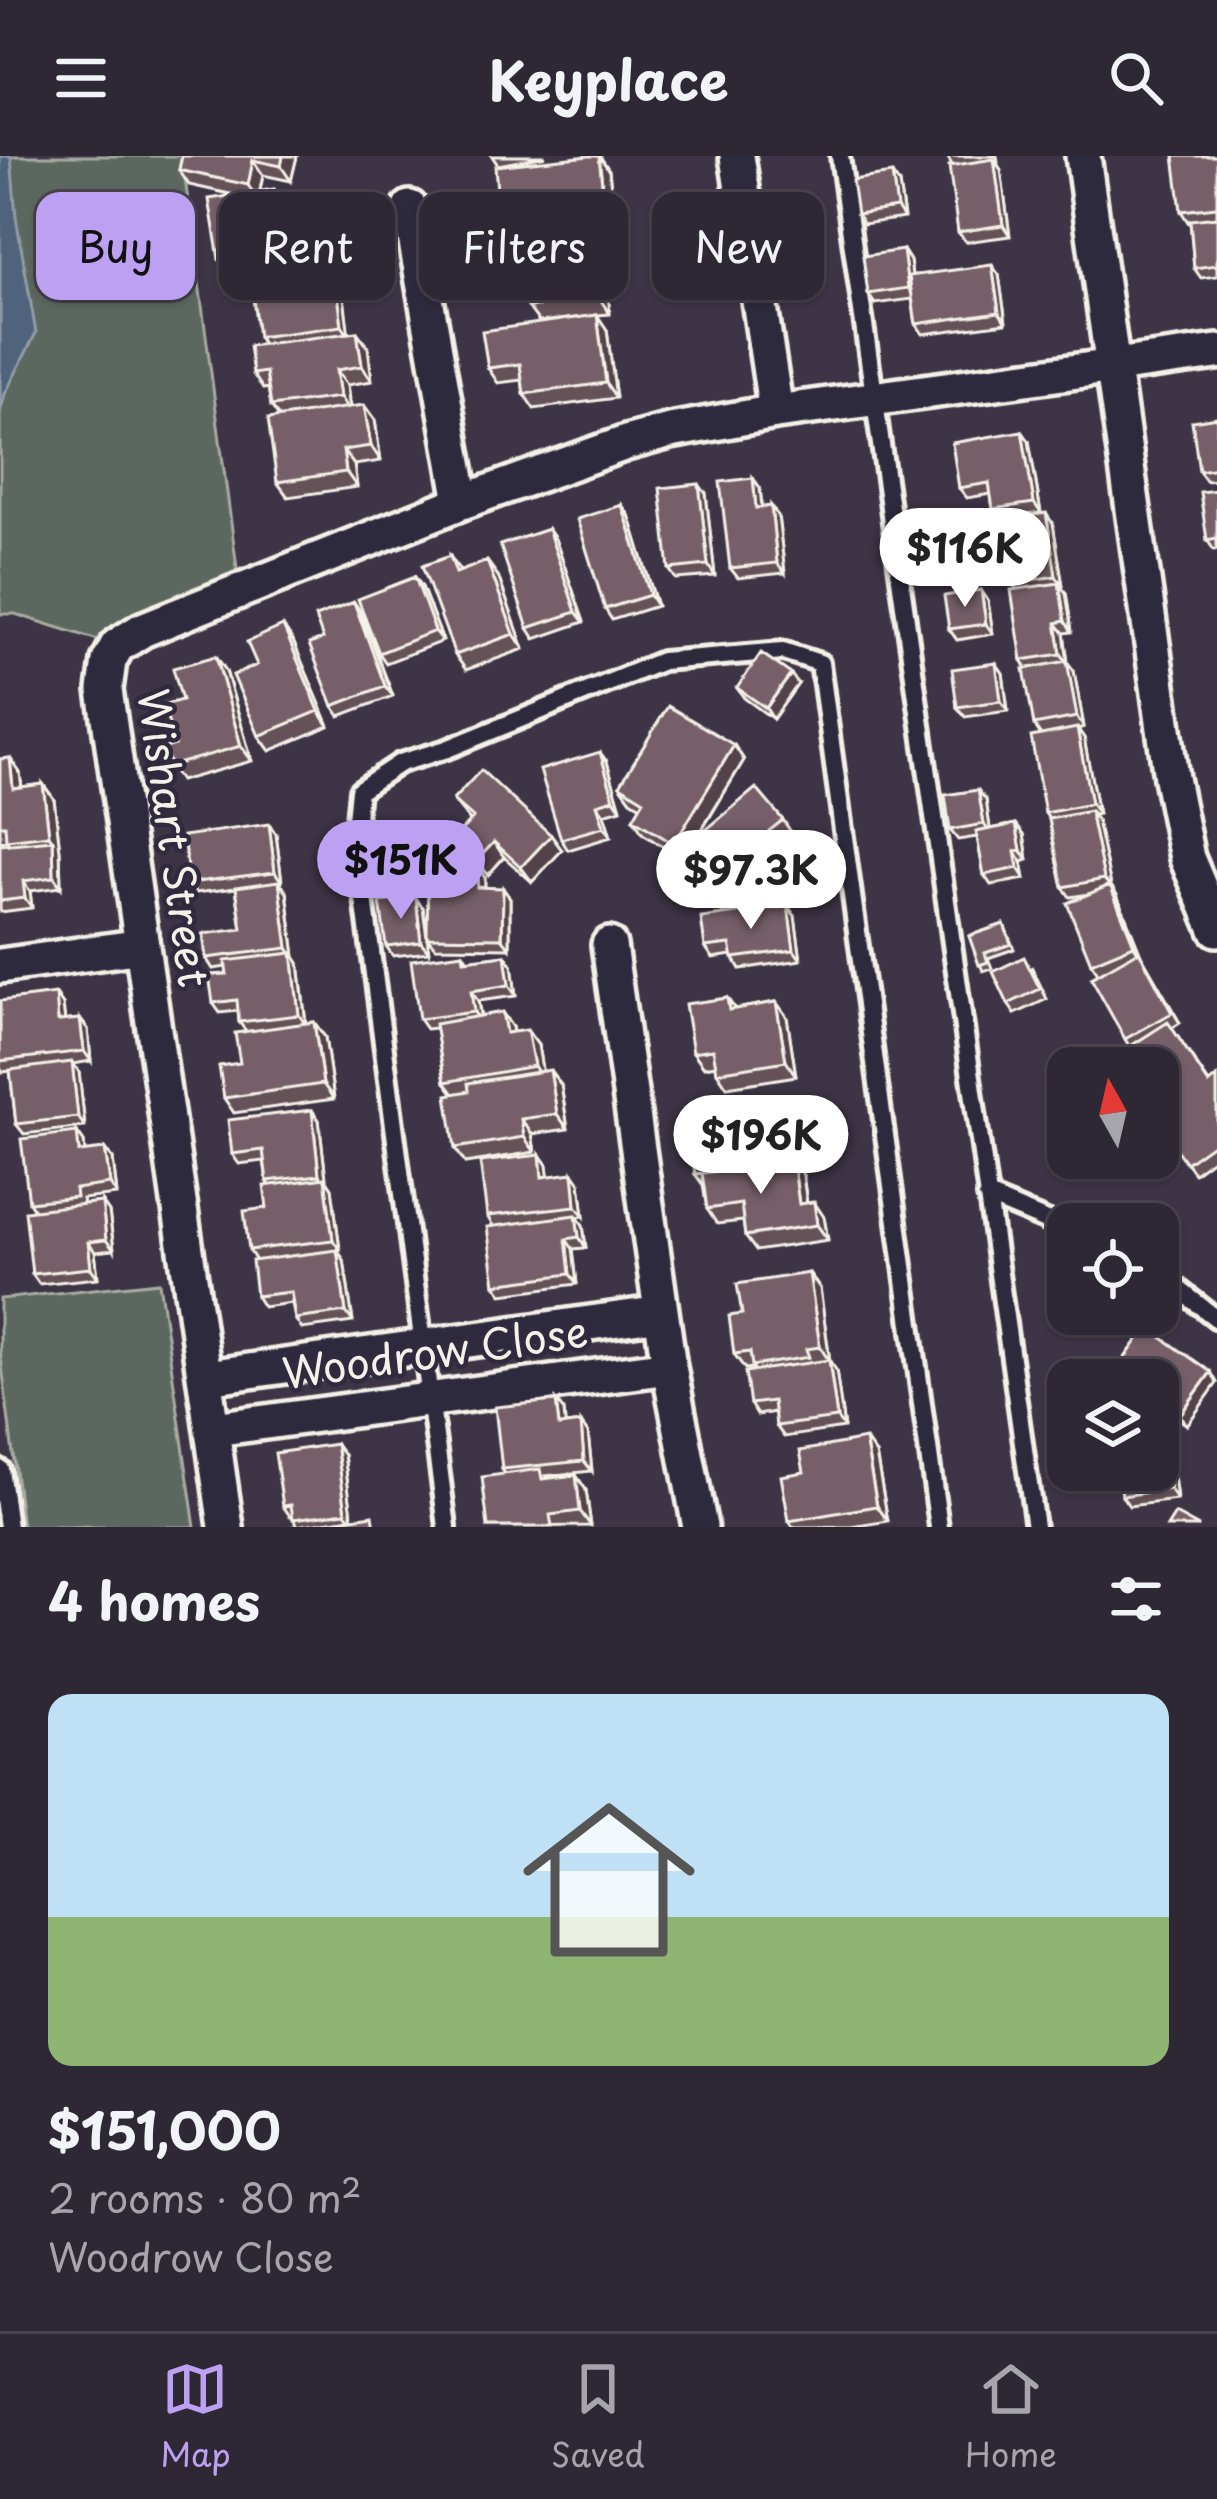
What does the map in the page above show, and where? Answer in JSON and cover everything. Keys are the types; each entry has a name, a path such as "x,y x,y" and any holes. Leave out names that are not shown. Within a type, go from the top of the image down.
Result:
{"street":[{"path":"737,156 776,412"},
{"path":"1083,156 1181,836 1217,929"},
{"path":"410,208 462,502"},
{"name":"Wishart Street","path":"226,1527 105,690 109,661 117,646 181,613 626,443 776,412 1217,352"},
{"path":"609,945 669,1367 700,1527"},
{"path":"0,966 142,946"},
{"name":"Woodrow Close","path":"207,1378 661,1313"},
{"name":"Woodrow Close","path":"214,1429 669,1367"}],"lane":[{"path":"840,156 1035,1527"},
{"path":"448,1527 355,830 359,790 400,763 447,749 662,662 782,652 820,663 939,1527"},
{"path":"987,1196 1047,1221"},
{"path":"1179,1289 1217,1319"},
{"path":"0,1469 8,1527"}],"green space":[{"path":"0,156 182,156 187,192 36,192 36,300 195,300 195,253 240,590 117,646 15,614 0,614"},
{"path":"159,1282 195,1527 22,1527 0,1350 0,1299"}],"water":[{"path":"0,156 11,156 36,333 0,413"}],"building":[{"path":"182,156 283,156 281,166 253,160 248,185 179,170"},
{"path":"599,156 603,192 497,192 495,166"},
{"path":"1174,156 1217,156 1217,207 1181,211"},
{"path":"994,159 1003,225 958,232 949,166"},
{"path":"892,174 897,208 857,214 852,180"},
{"path":"219,197 219,259 209,199"},
{"path":"1217,217 1217,265 1194,268 1190,220"},
{"path":"903,250 908,288 868,294 863,256"},
{"path":"992,265 999,312 916,324 909,276"},
{"path":"253,300 339,300 342,326 258,337"},
{"path":"527,300 591,300 528,307"},
{"path":"597,315 606,383 524,394 520,364 488,368 482,331"},
{"path":"357,332 362,366 336,370 340,397 271,406 266,372 253,374 249,346"},
{"path":"364,405 371,446 343,450 346,472 277,482 268,419"},
{"path":"1217,417 1217,468 1199,471 1192,421"},
{"path":"1022,431 1034,503 993,509 989,483 959,488 952,443"},
{"path":"753,478 756,508 771,506 777,563 730,568 720,482"},
{"path":"699,484 708,565 669,569 660,488"},
{"path":"1217,490 1217,538 1207,540 1200,492"},
{"path":"622,505 650,595 605,609 577,519"},
{"path":"1046,513 1056,576 1012,583 1002,520"},
{"path":"969,515 975,549 939,556 932,522"},
{"path":"548,529 576,612 528,628 500,545"},
{"path":"450,556 456,573 487,561 514,634 455,655 422,566"},
{"path":"415,577 435,631 379,653 358,599"},
{"path":"1059,583 1065,621 1056,623 1061,654 1022,660 1011,590"},
{"path":"981,590 986,624 949,629 944,596"},
{"path":"354,602 385,686 333,706 309,644 323,639 315,617"},
{"path":"283,626 319,711 259,736 233,675 257,665 247,642"},
{"path":"761,653 791,674 766,708 737,688"},
{"path":"216,656 241,746 170,766 165,748 175,745 163,705 182,700 173,668"},
{"path":"1067,661 1077,717 1034,725 1024,669"},
{"path":"996,663 1001,701 957,707 952,669"},
{"path":"668,706 734,745 674,844 633,819 644,800 620,785"},
{"path":"1077,728 1091,804 1045,813 1031,737"},
{"path":"600,752 614,799 597,804 604,827 561,839 540,770"},
{"path":"10,758 13,788 43,784 49,835 6,840 5,825 0,825 0,759"},
{"path":"481,770 551,835 521,867 494,842 477,860 454,838 473,818 453,800"},
{"path":"756,788 783,820 769,831 787,853 721,909 676,855"},
{"path":"978,790 984,824 950,830 945,795"},
{"path":"1090,811 1104,879 1063,887 1049,819"},
{"path":"269,824 275,872 189,883 183,836"},
{"path":"1016,824 1021,850 1015,851 1018,868 984,875 976,832"},
{"path":"53,840 54,877 23,881 25,898 0,901 0,845"},
{"path":"428,867 478,868 477,887 503,888 502,938 427,937"},
{"path":"279,881 288,948 206,958 203,934 242,929 236,887"},
{"path":"1110,885 1134,945 1091,963 1067,903"},
{"path":"416,898 421,942 386,946 380,902"},
{"path":"788,906 794,950 733,958 730,944 705,947 701,918"},
{"path":"1004,924 1011,944 985,953 988,962 979,965 969,936"},
{"path":"1139,951 1172,1013 1125,1039 1091,978"},
{"path":"292,953 299,1015 239,1022 237,1000 213,1003 209,975 227,974 225,961"},
{"path":"463,953 464,960 505,955 509,985 471,991 474,1012 419,1019 411,960"},
{"path":"1024,957 1040,989 1008,1004 993,972"},
{"path":"56,994 58,1021 80,1019 84,1051 0,1061 0,1001"},
{"path":"727,998 729,1010 776,1002 786,1061 717,1072 713,1049 693,1052 685,1004"},
{"path":"502,1012 506,1033 527,1030 534,1066 445,1082 435,1024"},
{"path":"314,1022 323,1084 224,1098 219,1066 240,1063 235,1033"},
{"path":"1168,1022 1209,1084 1217,1077 1217,1141 1186,1163 1179,1153 1179,1047 1129,1047"},
{"path":"72,1062 78,1117 16,1124 10,1070"},
{"path":"550,1070 557,1114 521,1119 524,1137 455,1148 447,1095 469,1091 468,1083"},
{"path":"771,1097 779,1154 741,1159 742,1168 695,1174 690,1140 735,1134 731,1102"},
{"path":"312,1110 319,1175 267,1181 263,1150 232,1154 228,1120"},
{"path":"77,1132 79,1152 105,1149 110,1184 75,1189 76,1197 29,1202 21,1139"},
{"path":"540,1155 542,1177 573,1173 576,1206 487,1216 480,1162"},
{"path":"793,1160 799,1204 814,1202 817,1225 745,1236 741,1204 707,1209 702,1173"},
{"path":"325,1178 333,1240 249,1250 244,1211 267,1208 264,1186"},
{"path":"102,1202 106,1240 88,1242 91,1268 32,1274 25,1211"},
{"path":"576,1215 579,1237 566,1239 570,1274 495,1284 487,1227"},
{"path":"337,1250 346,1312 295,1319 291,1292 256,1296 252,1261"},
{"path":"809,1273 820,1347 806,1349 809,1357 752,1366 750,1352 734,1354 729,1316 742,1314 737,1284"},
{"path":"1141,1335 1158,1335 1211,1372 1180,1415 1179,1359 1124,1359"},
{"path":"829,1360 837,1418 776,1426 773,1401 750,1404 745,1372"},
{"path":"556,1401 559,1426 581,1423 584,1461 502,1469 495,1407"},
{"path":"865,1439 877,1506 789,1521 781,1476 804,1472 800,1451"},
{"path":"336,1444 346,1512 293,1519 291,1505 283,1506 275,1453"},
{"path":"540,1469 542,1479 576,1475 580,1511 550,1515 552,1527 488,1527 482,1477"},
{"path":"1175,1514 1199,1527 1167,1527"},
{"path":"373,1515 375,1527 291,1527"}]}
